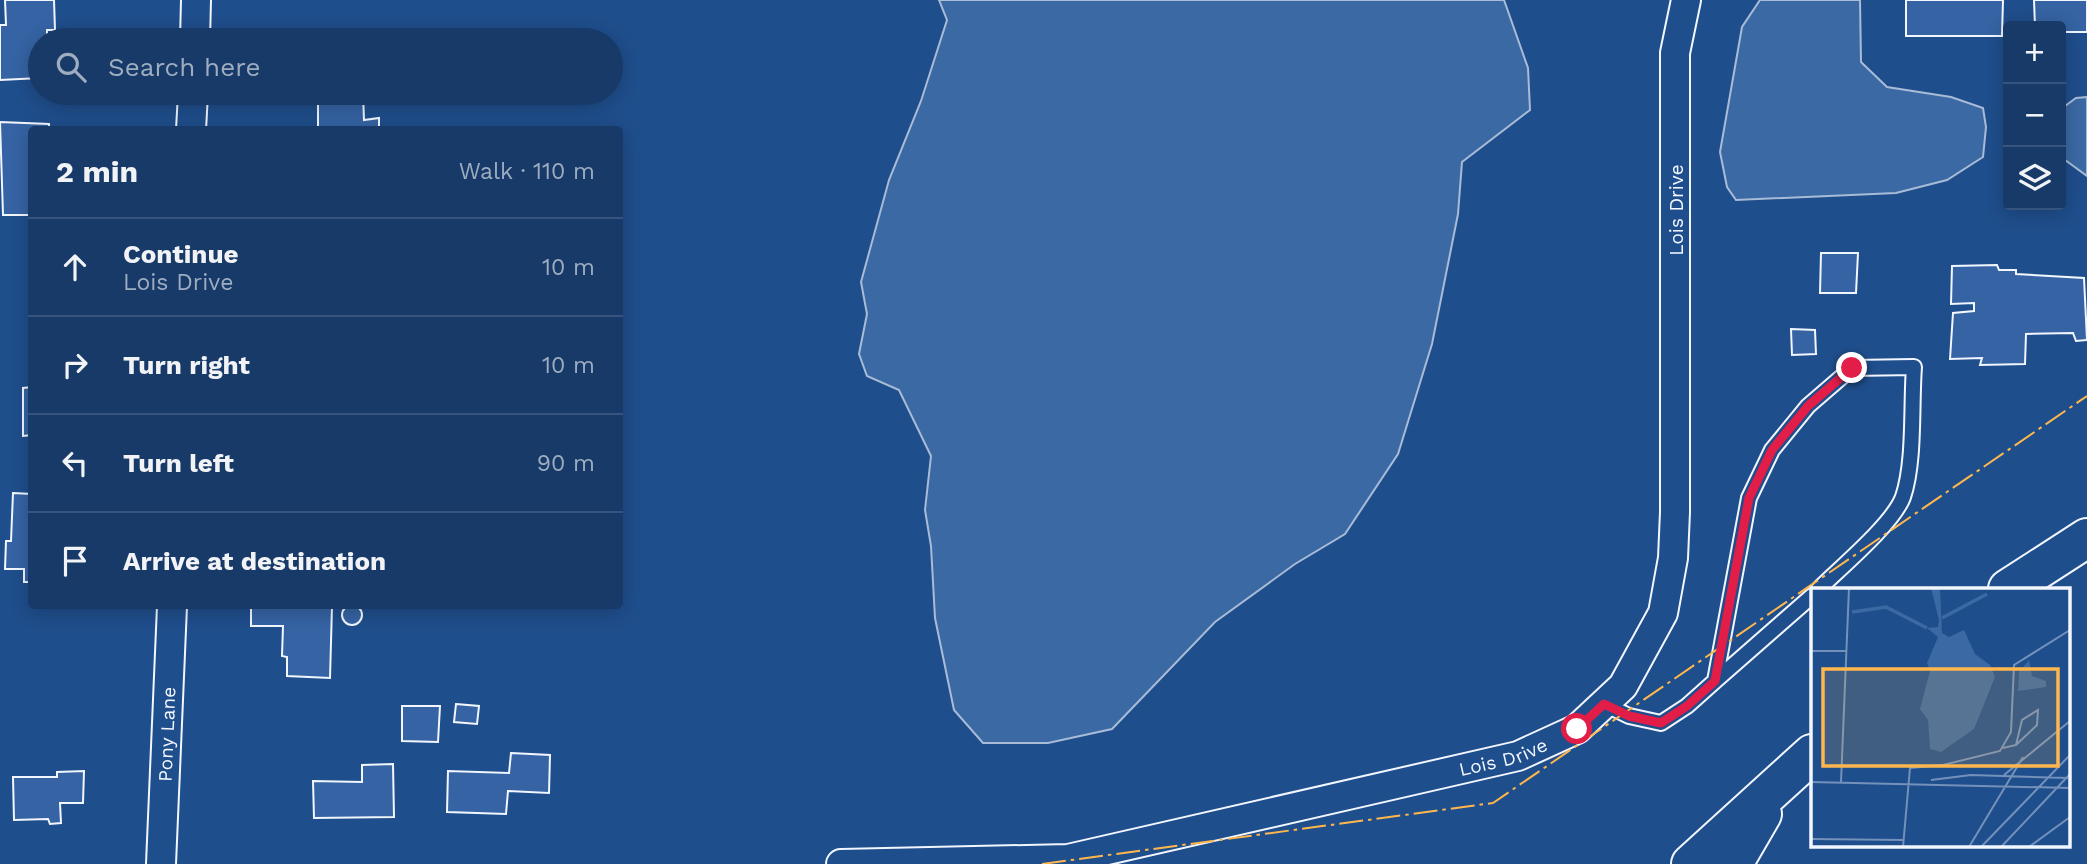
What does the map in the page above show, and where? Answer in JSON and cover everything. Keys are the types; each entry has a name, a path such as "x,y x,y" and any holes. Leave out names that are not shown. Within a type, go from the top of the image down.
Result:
{"highway":[{"path":"2010,588 2087,538"},
{"path":"1692,864 1811,755"},
{"path":"1733,864 1779,785"}],"street":[{"path":"195,28 196,0"},
{"name":"Lois Drive","path":"841,864 1068,859 1518,757 1577,729 1623,686 1663,612 1673,558 1677,366 1675,53 1686,0"},
{"path":"191,126 192,105"},
{"name":"Pony Lane","path":"161,864 172,609"}],"lane":[{"path":"1715,681 1749,498 1772,450 1808,406 1852,368 1914,367 1908,462 1902,498 1880,528 1820,588"},
{"path":"1604,704 1629,716 1661,723 1687,706 1811,597"}],"water":[{"path":"939,0 1504,0 1528,68 1530,110 1462,162 1458,214 1432,344 1398,454 1345,534 1295,564 1215,622 1112,729 1048,743 983,743 954,710 935,618 931,546 925,510 931,456 899,390 867,376 859,354 867,314 861,282 889,180 921,101 947,20"},
{"path":"1760,0 1860,0 1861,62 1887,87 1951,97 1983,108 1986,127 1983,157 1947,180 1896,193 1736,200 1727,187 1720,152 1742,27"},
{"path":"2087,97 2087,176 2066,161 2066,105 2076,98"}],"building":[{"path":"5,0 54,0 55,28 28,28 28,79 0,80 0,25 6,25"},
{"path":"1906,0 2003,0 2002,36 1906,36"},
{"path":"2034,0 2087,0 2087,32 2066,32 2066,21 2035,21"},
{"path":"318,105 363,105 364,120 379,118 379,126 318,126"},
{"path":"0,122 49,124 28,126 28,215 3,215"},
{"path":"1821,253 1858,253 1856,293 1820,293"},
{"path":"1997,265 1999,270 2016,270 2016,274 2084,278 2087,340 2076,341 2073,333 2026,334 2025,364 1980,365 1982,358 1950,359 1953,313 1974,311 1974,303 1951,304 1952,266"},
{"path":"1791,329 1815,330 1816,354 1792,355"},
{"path":"28,387 28,435 23,436 23,388"},
{"path":"13,493 28,494 28,582 24,582 24,569 5,569 6,541 11,541"},
{"path":"251,609 332,609 330,678 287,676 287,657 282,656 283,626 251,626"},
{"path":"344,609 362,611 362,619 356,625 348,625 342,619"},
{"path":"456,704 479,706 477,724 454,722"},
{"path":"402,706 440,706 438,742 402,741"},
{"path":"511,753 550,755 549,793 508,791 506,814 447,812 448,771 509,773"},
{"path":"393,764 394,817 314,818 313,781 362,782 362,765"},
{"path":"84,771 83,803 60,803 61,823 50,824 48,819 14,820 13,777 57,777 57,772"}],"power":[{"path":"1042,864 1493,803 2087,396"}],"route":[{"path":"1577,729 1604,704 1629,716 1661,723 1687,706 1715,681 1749,498 1772,450 1808,406 1852,368"}]}
